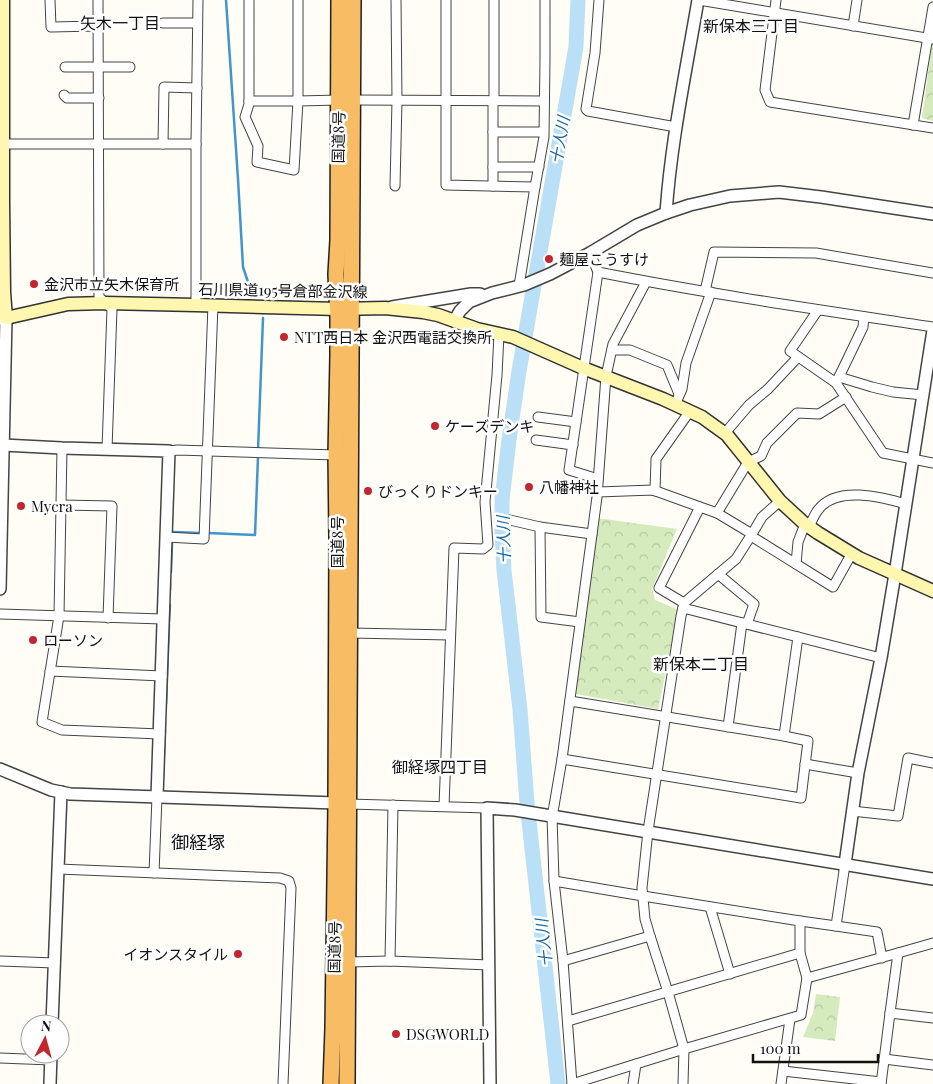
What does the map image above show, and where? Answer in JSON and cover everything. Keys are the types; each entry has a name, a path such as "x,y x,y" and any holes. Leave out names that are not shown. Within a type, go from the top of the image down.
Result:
{"highway":[{"name":"国道8号","path":"340,0 346,100"},
{"name":"国道8号","path":"331,1084 350,633 344,309 346,100 353,0"},
{"name":"国道8号","path":"344,309 338,354 336,455 348,962 348,1084"}],"main road":[{"path":"3,318 2,216 4,144 2,26 4,0"},
{"name":"石川県道195号倉部金沢線","path":"3,318 62,305 106,303 344,309 384,308 438,315 477,329 513,338 583,368"},
{"path":"583,368 677,399 690,411 725,433 780,501 818,534 852,553 933,591"}],"street":[{"path":"50,0 50,27 98,26"},
{"path":"98,0 99,298 112,309 107,449"},
{"path":"196,304 198,0"},
{"path":"249,0 249,104 245,117 258,146 257,162 294,170 298,101 298,0"},
{"path":"395,186 397,101 396,0"},
{"path":"446,0 446,185 535,187"},
{"path":"493,186 494,0"},
{"path":"522,285 544,132 545,0"},
{"path":"599,0 595,53 586,109 588,111 676,127"},
{"path":"666,213 676,127 698,0 930,38"},
{"path":"776,0 765,90 770,102 933,128"},
{"path":"853,26 857,0"},
{"path":"914,125 930,38 933,7"},
{"path":"163,23 197,23"},
{"path":"65,67 130,67"},
{"path":"163,144 164,87 197,88"},
{"path":"64,95 67,98 99,98"},
{"path":"249,101 544,101"},
{"path":"493,132 544,132"},
{"path":"4,144 196,144"},
{"path":"493,167 539,167"},
{"path":"454,321 469,302 550,274 638,225 690,205 730,196 779,192 821,196 933,214"},
{"path":"677,399 682,388 686,363 708,292 714,252 816,253 933,273"},
{"path":"590,253 598,272 569,470 598,479"},
{"path":"598,272 646,282 933,328 881,658 858,773 836,926"},
{"path":"646,282 613,344 606,376 598,492 570,701 554,806 546,815 563,961 572,1084 801,1015 807,978 800,953 800,920"},
{"path":"384,308 471,294 492,294"},
{"path":"166,537 204,539 213,305"},
{"path":"818,310 790,351 838,380 893,392 923,395"},
{"path":"838,380 863,327 864,317"},
{"path":"0,589 3,318"},
{"path":"444,806 454,548 483,549 488,545 485,502 500,334"},
{"path":"612,350 630,350 667,364 677,399"},
{"path":"725,433 749,405 768,389 798,357"},
{"path":"838,380 846,397 883,453 933,463"},
{"path":"717,513 748,462 761,456 767,443 797,413 819,414 846,397"},
{"path":"655,491 656,459 690,411"},
{"path":"538,418 576,422"},
{"path":"536,440 573,446"},
{"path":"2,445 336,455"},
{"path":"62,448 59,616 42,722 62,730 160,734"},
{"path":"154,873 169,451"},
{"path":"598,492 652,490 717,513 832,587 852,553"},
{"path":"796,564 798,542 807,525 819,508 833,498 864,495 888,498 906,504"},
{"path":"688,1084 683,1084 684,1049 650,936 642,888 648,831 680,616 683,606 736,559 762,517 780,501"},
{"path":"61,505 112,506 108,618"},
{"path":"700,507 658,588 683,606 745,624 881,658"},
{"path":"510,520 540,527 592,534"},
{"path":"540,527 540,617 580,622"},
{"path":"718,574 754,604 745,624 728,727"},
{"path":"0,614 163,619"},
{"path":"350,633 450,635"},
{"path":"784,736 798,637"},
{"path":"50,671 162,676"},
{"path":"562,759 801,798 808,741 570,701"},
{"path":"852,810 898,816 908,758 933,763"},
{"path":"805,764 858,773"},
{"path":"0,769 41,786 70,794 515,810 933,879"},
{"path":"52,1014 61,792"},
{"path":"390,961 393,805"},
{"path":"488,808 490,1084"},
{"path":"58,869 280,878 289,880 291,888 283,1084"},
{"path":"554,881 877,932 882,958"},
{"path":"710,907 730,974"},
{"path":"563,961 650,936"},
{"path":"807,978 933,942"},
{"path":"568,1021 800,953"},
{"path":"783,1070 881,1083 898,953"},
{"path":"0,961 55,963"},
{"path":"348,962 390,961 489,965"},
{"path":"890,1013 933,1018"},
{"path":"781,1084 790,1019"},
{"path":"0,1058 20,1058"},
{"path":"884,1059 933,1065"},
{"path":"50,1084 51,1064"},
{"path":"633,1084 636,1064"}],"green space":[{"path":"933,44 933,121 922,118"},
{"path":"597,518 677,529 652,589 655,600 679,610 658,709 576,694"},
{"path":"816,994 840,997 835,1041 803,1037 813,1013"}],"waterway":[{"path":"226,0 243,267 252,294"},
{"name":"十人川","path":"558,1084 504,570 502,499 519,371 576,47 578,0"},
{"path":"258,450 263,318"},
{"path":"208,533 255,535 258,457"},
{"path":"173,532 200,533"},
{"path":"171,572 172,543"},
{"path":"170,582 170,590"},
{"path":"169,622 170,605"},
{"path":"166,704 169,624"},
{"path":"163,777 165,730"}],"place":[{"name":"麺屋こうすけ","path":"549,259"},
{"name":"金沢市立矢木保育所","path":"34,284"},
{"name":"NTT西日本 金沢西電話交換所","path":"284,337"},
{"name":"ケーズデンキ","path":"435,426"},
{"name":"八幡神社","path":"529,487"},
{"name":"びっくりドンキー","path":"368,491"},
{"name":"Mycra","path":"21,506"},
{"name":"ローソン","path":"33,640"},
{"name":"イオンスタイル","path":"238,954"},
{"name":"DSGWORLD","path":"396,1034"}],"district":[{"name":"矢木一丁目","path":"120,22"},
{"name":"新保本三丁目","path":"751,25"},
{"name":"新保本二丁目","path":"701,663"},
{"name":"御経塚四丁目","path":"440,766"},
{"name":"御経塚","path":"198,842"}]}
